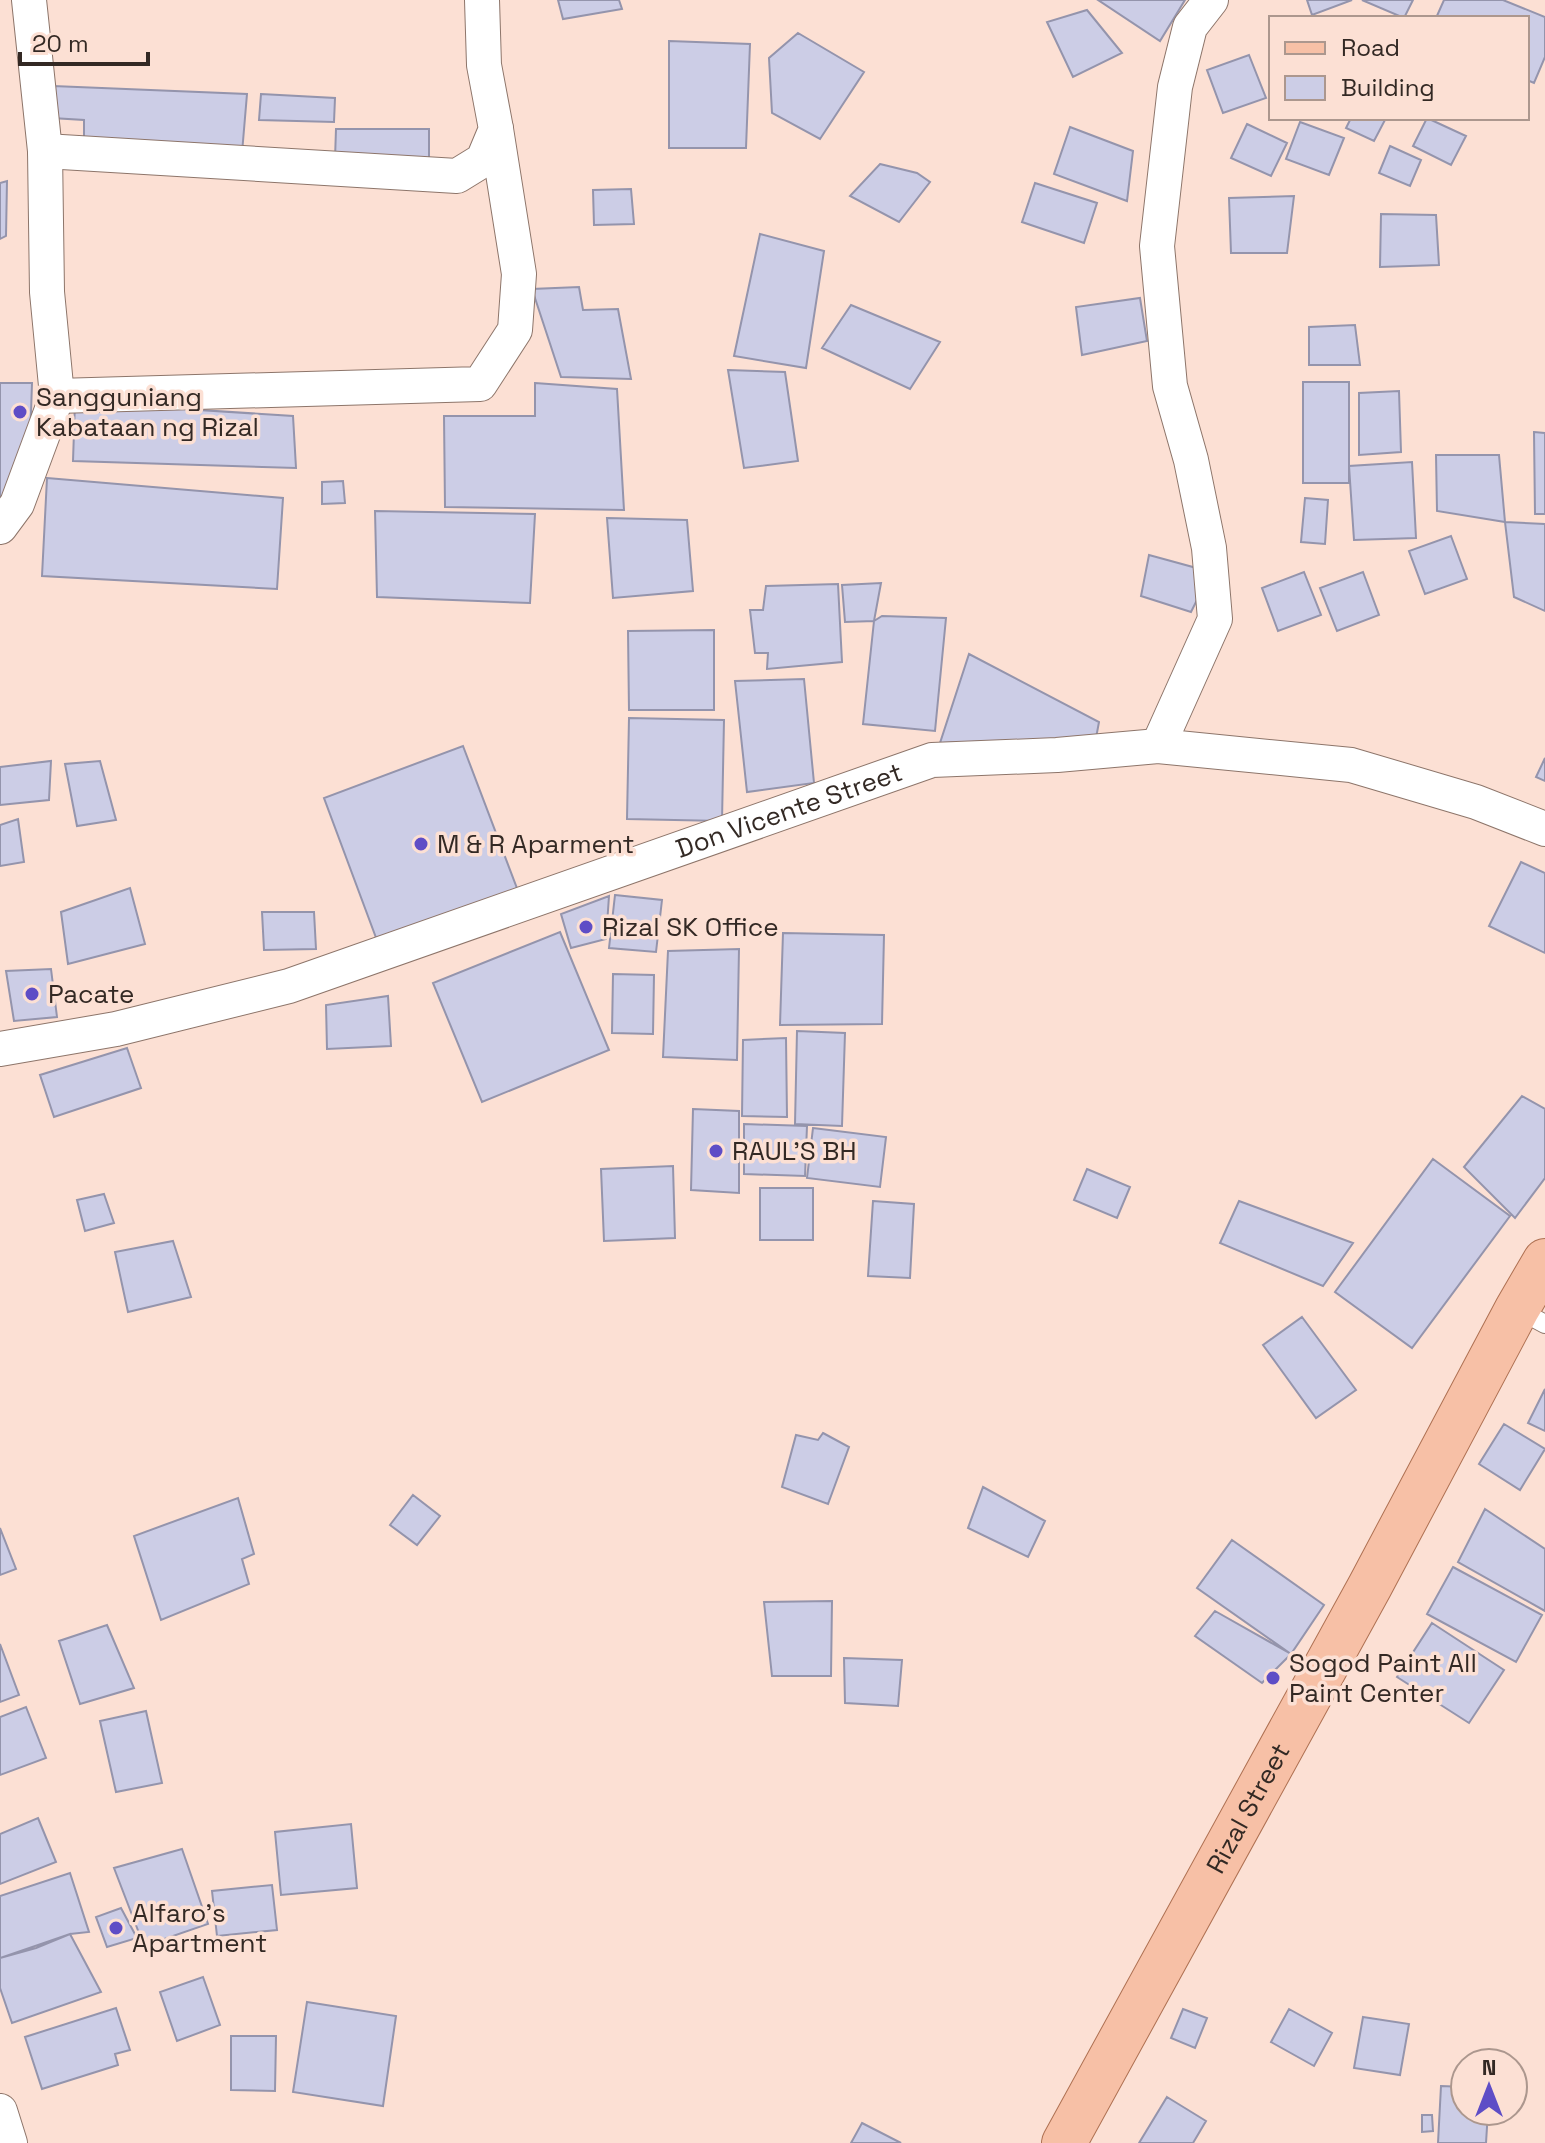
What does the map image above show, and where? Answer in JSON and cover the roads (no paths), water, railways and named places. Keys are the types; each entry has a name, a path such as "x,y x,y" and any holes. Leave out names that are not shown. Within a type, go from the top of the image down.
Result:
{"main road":[{"name":"Rizal Street","path":"1064,2143 1370,1586 1531,1316 1545,1261"}],"street":[{"path":"0,527 17,504 57,396 47,292 45,151 29,0"},
{"path":"57,396 480,384 515,330 519,274 484,65 482,0"},
{"path":"1158,746 1215,619 1209,548 1191,460 1170,386 1157,246 1175,87 1190,27 1211,0"},
{"path":"45,151 457,176 483,160 496,129"},
{"name":"Don Vicente Street","path":"0,1049 116,1029 289,986 932,760 1057,755 1158,746 1351,765 1476,802 1545,829"},
{"path":"0,2111 10,2143"}],"place":[{"name":"Sangguniang Kabataan ng Rizal","path":"20,412"},
{"name":"M & R Aparment","path":"421,844"},
{"name":"Rizal SK Office","path":"586,927"},
{"name":"Pacate","path":"32,994"},
{"name":"RAUL'S BH","path":"716,1151"},
{"name":"Sogod Paint All Paint Center","path":"1273,1678"},
{"name":"Alfaro's Apartment","path":"116,1928"}]}
